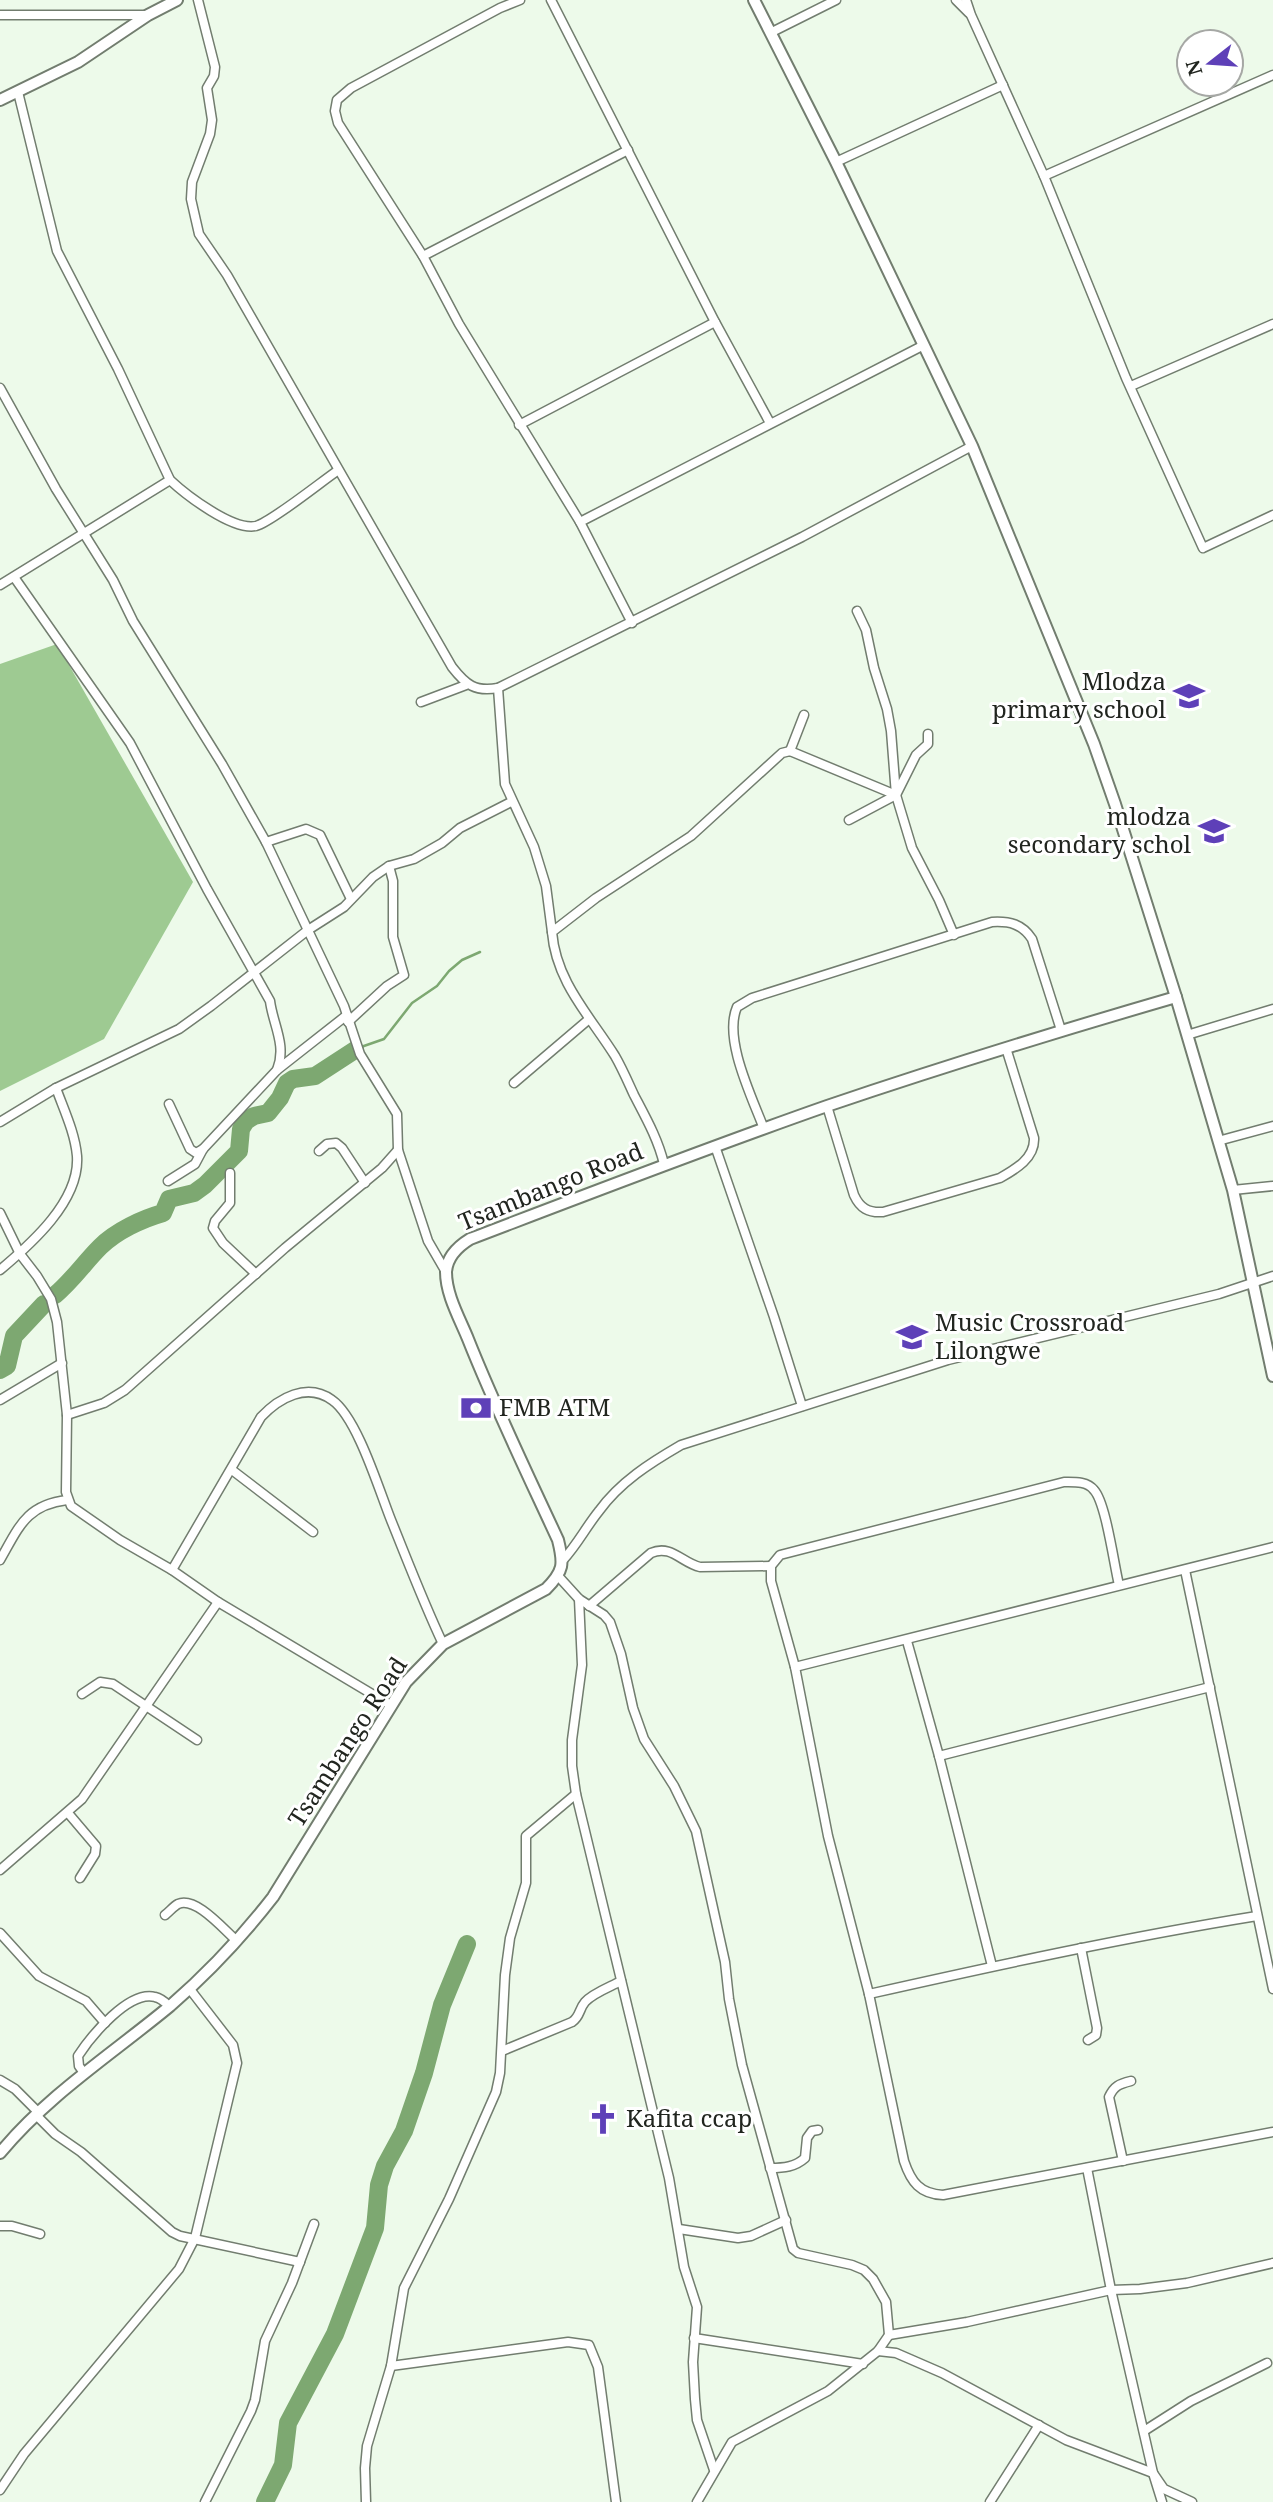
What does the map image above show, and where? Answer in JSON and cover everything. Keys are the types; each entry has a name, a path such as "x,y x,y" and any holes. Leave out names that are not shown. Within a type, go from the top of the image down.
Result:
{"street":[{"path":"0,100 78,62 148,15 177,0"},
{"path":"198,0 215,67 214,76 207,88 212,120 210,134 192,182 191,199 199,234 227,275 337,471 452,667 466,685"},
{"path":"520,0 500,8 351,88 337,100 335,111 338,122 423,256 459,324 580,522 632,623"},
{"path":"551,0 715,323 770,423"},
{"path":"754,0 836,162 972,446 1094,744 1187,1035 1233,1190 1273,1376"},
{"path":"770,33 836,0"},
{"path":"956,0 971,15"},
{"path":"966,0 1203,548 1273,515"},
{"path":"0,15 148,15"},
{"path":"1044,176 1273,75"},
{"path":"836,162 1003,85"},
{"path":"18,92 57,251 118,369 170,480 222,517 248,526 264,523 337,471"},
{"path":"423,256 628,150"},
{"path":"519,425 715,323"},
{"path":"1131,386 1273,324"},
{"path":"580,522 923,345"},
{"path":"0,388 82,533 113,580 134,621 267,842 348,1019 360,1054 397,1114 398,1150 428,1241 446,1272 451,1294 481,1372 558,1540 563,1560 559,1577 579,1599 610,1622 644,1739 674,1786 696,1831 725,1962 741,2065 795,2252 864,2270 873,2278 886,2302 888,2335 878,2351 828,2391 739,2437 727,2448 697,2502"},
{"path":"421,702 466,685 487,690 498,688 802,537 972,446"},
{"path":"7,581 170,480"},
{"path":"0,572 130,743 270,1001 281,1042 282,1053 277,1070"},
{"path":"858,611 866,630 891,731 896,794 918,863 939,900 954,935"},
{"path":"498,688 505,784 534,847 546,886 556,961 588,1020 621,1068 657,1139 664,1164"},
{"path":"790,751 804,715"},
{"path":"849,820 896,794 916,755 928,744 928,734"},
{"path":"552,932 596,898 691,836 782,753 790,751 896,794"},
{"path":"0,1122 56,1088 178,1029 308,930 344,906 373,877 389,866 414,859 442,843 460,828 511,802"},
{"path":"267,842 306,829 320,835 351,899"},
{"path":"168,1181 195,1164 203,1149 277,1070 404,975 393,937 393,881 389,866"},
{"path":"764,1129 734,1041 732,1025 737,1007 752,998 992,922 1006,921 1026,930 1032,939 1061,1030"},
{"name":"Tsambango Road","path":"446,1272 451,1255 470,1239 664,1164 827,1106 1061,1030 1175,997"},
{"path":"1187,1035 1273,1009"},
{"path":"514,1083 588,1020"},
{"path":"827,1106 854,1195 858,1203 873,1213 1000,1178 1031,1155 1034,1147 1034,1138 1006,1048"},
{"path":"0,1270 40,1236 71,1190 74,1181 77,1155 56,1088"},
{"path":"169,1104 190,1149 196,1153 203,1149"},
{"path":"1218,1141 1273,1126"},
{"path":"319,1151 327,1144 336,1143 365,1183"},
{"path":"715,1146 802,1406"},
{"path":"67,1415 104,1403 125,1390 256,1274 365,1183 398,1150"},
{"path":"230,1173 230,1203 215,1221 213,1228 223,1243 256,1274"},
{"path":"1233,1190 1273,1186"},
{"path":"0,1213 20,1254 51,1300 57,1322 67,1415 67,1500 77,1511 218,1602 391,1706"},
{"path":"563,1560 575,1548 599,1509 617,1489 647,1465 681,1446 948,1360 1219,1294 1273,1276"},
{"path":"0,1400 62,1363"},
{"path":"172,1570 261,1417 279,1401 298,1393 322,1394 340,1406 360,1443 443,1644"},
{"path":"232,1470 313,1532"},
{"path":"1119,1585 1101,1504 1094,1490 1081,1482 1064,1482 780,1555 771,1566 771,1581 795,1667 828,1836 869,1994 904,2161 913,2183 922,2191 931,2195 943,2195 1273,2132"},
{"path":"0,1560 26,1517 44,1504 67,1500"},
{"path":"795,1667 1273,1547"},
{"path":"589,1606 651,1553 660,1549 668,1550 693,1566 771,1566"},
{"path":"1185,1570 1273,1989"},
{"name":"Tsambango Road","path":"0,2153 37,2114 189,1989 237,1941 272,1897 406,1682 443,1644 546,1589 559,1577"},
{"path":"579,1599 582,1665 572,1740 576,1794 669,2179 684,2267 697,2306 693,2362 697,2420 714,2470"},
{"path":"0,1870 68,1813 94,1785 218,1602"},
{"path":"907,1640 992,1966"},
{"path":"82,1694 100,1682 107,1682 197,1740"},
{"path":"939,1756 1210,1687"},
{"path":"366,2502 367,2446 391,2366 404,2288 449,2199 496,2092 502,2051 505,1975 510,1938 526,1883 526,1836 576,1794"},
{"path":"68,1813 96,1846 95,1854 80,1878"},
{"path":"165,1915 178,1904 188,1902 198,1906 237,1941"},
{"path":"869,1994 1080,1948 1257,1916"},
{"path":"0,1933 39,1976 86,2001 105,2023"},
{"path":"1080,1948 1097,2028 1096,2035 1088,2040"},
{"path":"502,2051 577,2020 588,1999 621,1981"},
{"path":"0,2490 24,2454 179,2269 195,2238 237,2063 233,2045 189,1989"},
{"path":"84,2073 79,2066 78,2056 105,2023 129,2002 142,1997 156,1997 169,2006"},
{"path":"0,2080 15,2089 55,2134 81,2152 172,2232 300,2262"},
{"path":"1123,2161 1110,2097 1112,2089 1120,2083 1130,2081"},
{"path":"770,2168 785,2168 798,2164 805,2158 807,2138 812,2131 818,2130"},
{"path":"1087,2168 1111,2290 1162,2502"},
{"path":"679,2229 737,2238 751,2236 786,2220"},
{"path":"205,2502 251,2411 265,2341 314,2224"},
{"path":"0,2226 12,2226 40,2234"},
{"path":"888,2335 967,2322 1111,2290 1187,2283 1273,2263"},
{"path":"694,2338 863,2364"},
{"path":"391,2366 568,2342 589,2345 598,2367 616,2502"},
{"path":"878,2351 896,2353 942,2373 1066,2440 1153,2473 1164,2489 1192,2502"},
{"path":"1144,2431 1191,2401 1267,2363"},
{"path":"990,2502 1039,2426"}],"green space":[{"path":"57,644 193,882 104,1039 0,1091 0,664"}],"waterway":[{"path":"361,1047 384,1039 412,1003 437,986 462,960 480,952"},
{"path":"55,1295 100,1247 114,1236 138,1222 163,1213 169,1199 194,1193 205,1185 239,1151 241,1129 246,1121 268,1113 280,1098 287,1083 293,1079 315,1076 355,1050"},
{"path":"0,1370 7,1366 14,1336 44,1304"},
{"path":"265,2502 283,2465 288,2423 335,2334 375,2228 379,2185 385,2166 404,2131 424,2073 442,2005 467,1944"}],"place":[{"name":"Mlodza primary school","path":"1189,696"},
{"name":"mlodza secondary schol","path":"1214,831"},
{"name":"Music Crossroad Lilongwe","path":"912,1337"},
{"name":"FMB ATM","path":"476,1408"},
{"name":"Kafita ccap","path":"603,2119"}]}
